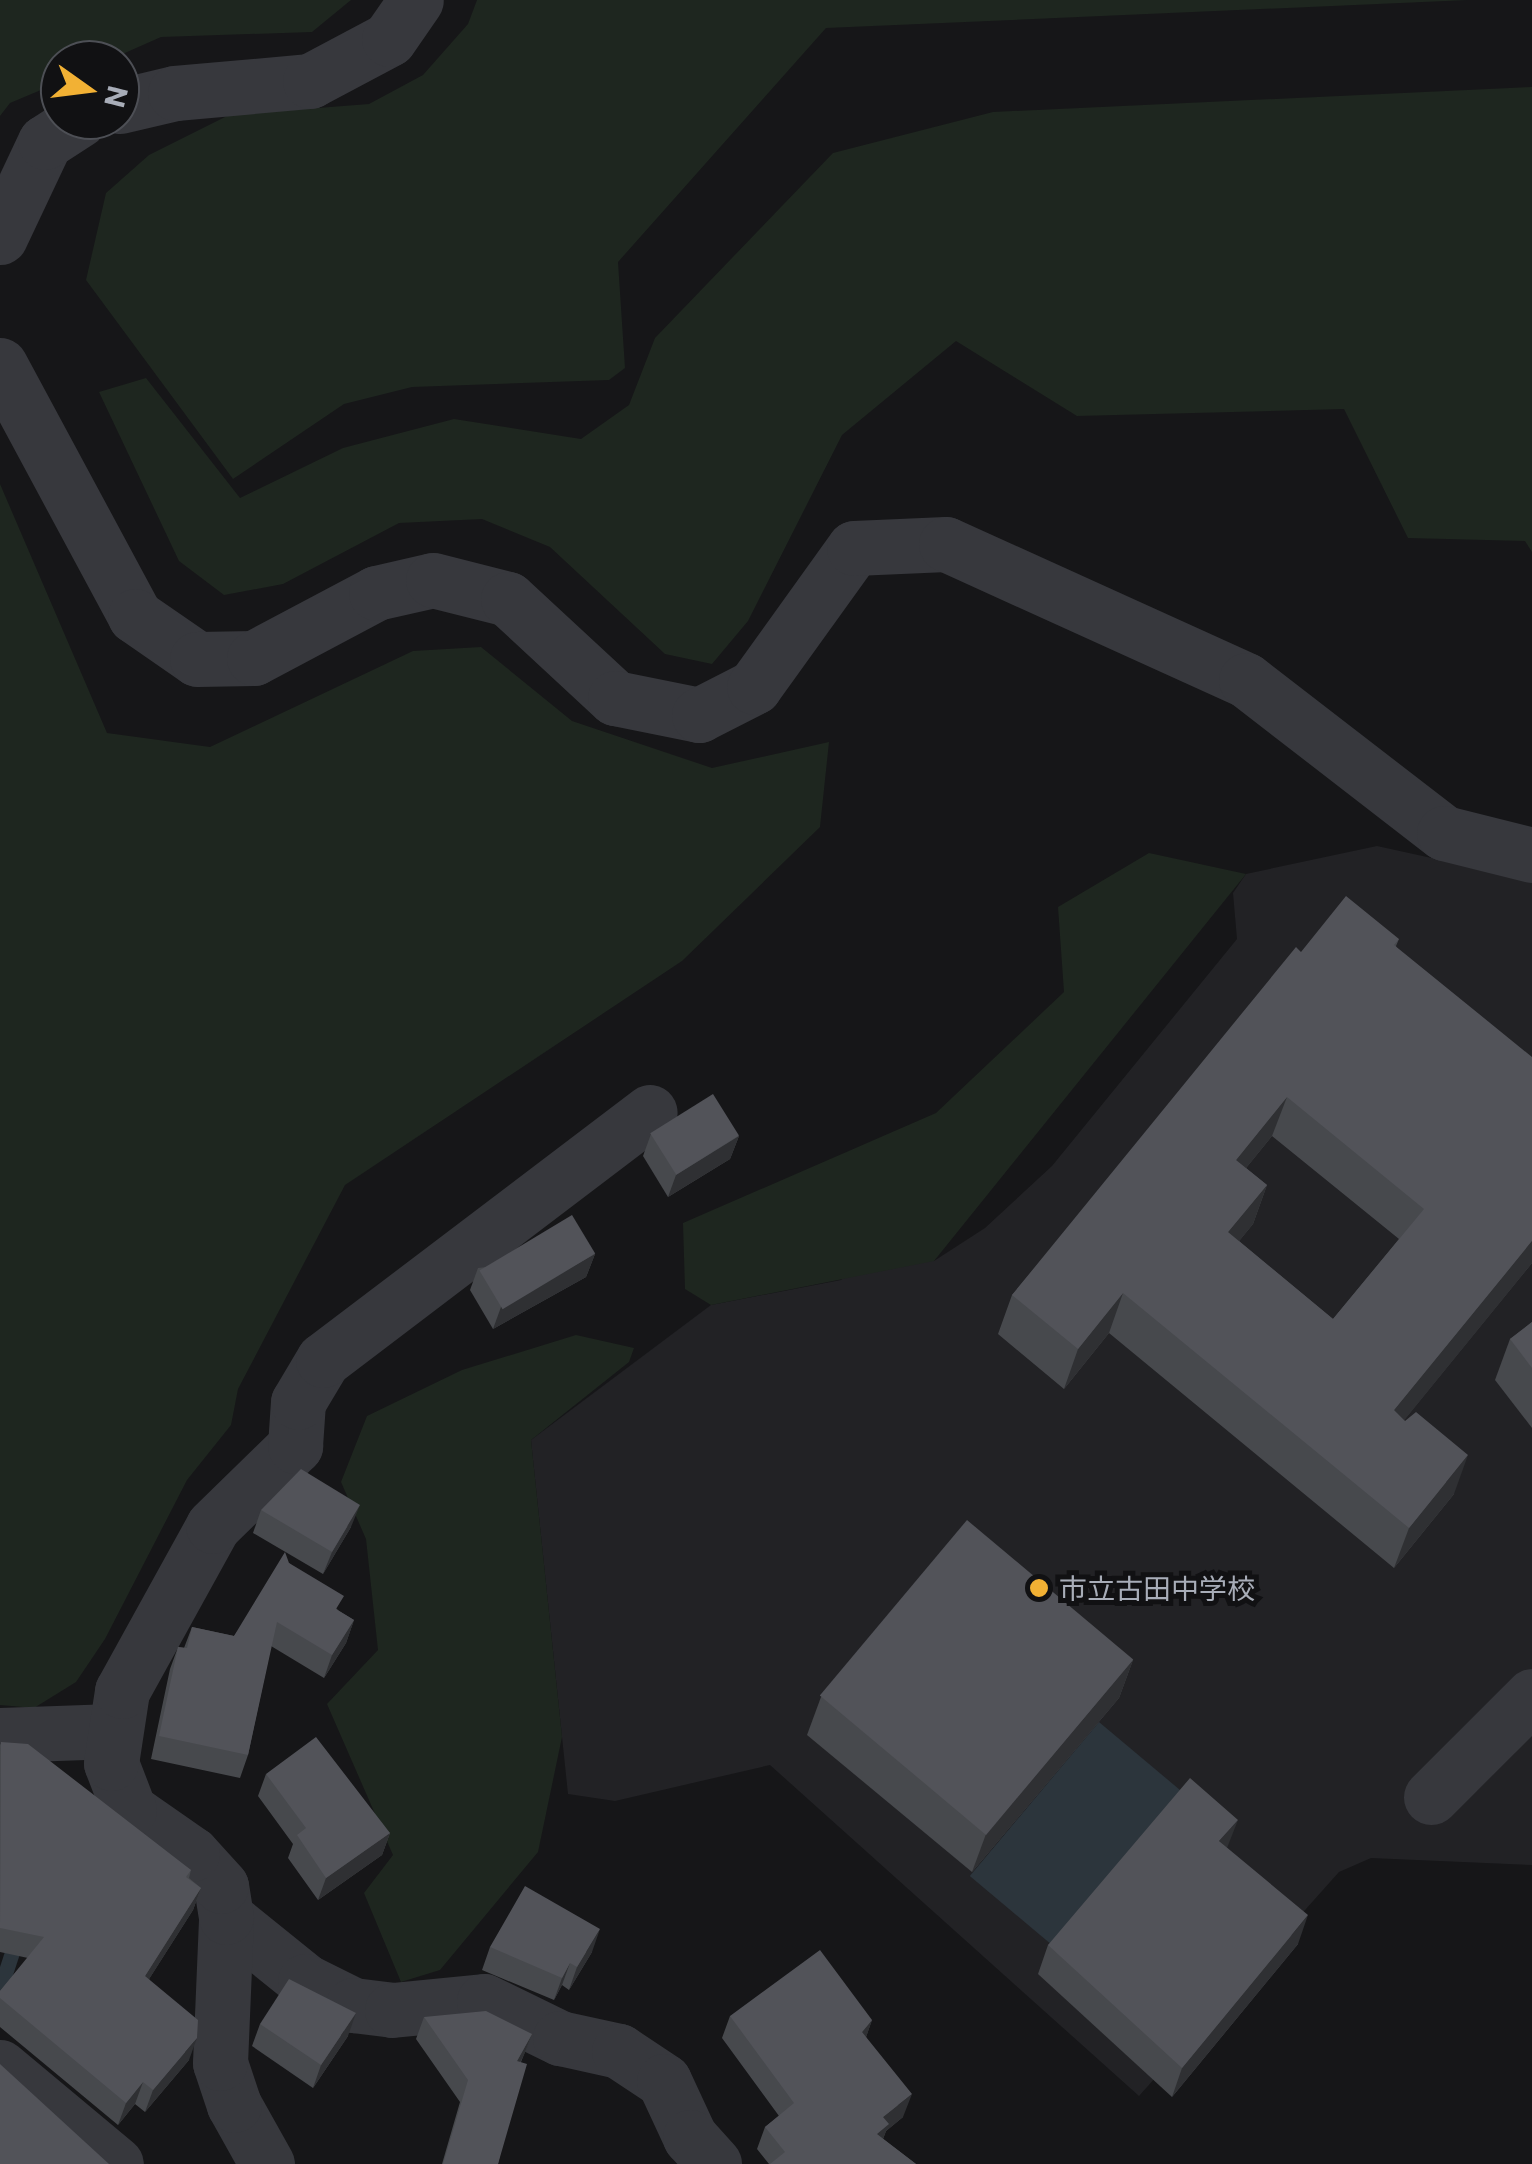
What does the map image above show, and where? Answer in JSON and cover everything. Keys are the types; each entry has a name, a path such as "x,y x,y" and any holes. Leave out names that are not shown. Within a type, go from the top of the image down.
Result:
{"street":[{"path":"140,101 174,92 310,81 388,40 416,0"},
{"path":"0,237 48,140"},
{"path":"0,365 135,616 197,658 254,658 376,593 432,580 508,599 615,698 699,715 754,687 854,548 946,544 1246,680 1444,832 1532,854"},
{"path":"268,2164 234,2105 220,2063 226,1917 221,1886 192,1854 129,1810 111,1762 122,1692 212,1526 295,1446 298,1402 323,1360 650,1112"},
{"path":"1431,1797 1532,1696"},
{"path":"0,1735 113,1731"},
{"path":"226,1917 306,1980 353,2004 392,2010 484,2002 560,2038 619,2051 664,2081 690,2137 714,2164"},
{"path":"0,2067 116,2164"}],"shaded area":[{"path":"0,0 351,0 312,32 161,37 140,46 140,40 40,40 40,90 10,103 0,116"},
{"path":"477,0 1468,0 826,28 618,262 625,368 609,380 412,387 344,404 233,479 86,280 106,193 149,155 229,115 369,104 423,75 468,24"},
{"path":"1532,87 1532,552 1525,541 1408,538 1344,409 1077,416 956,341 842,435 748,621 712,664 665,654 550,547 482,519 399,523 283,584 224,595 179,561 99,392 146,378 240,498 343,448 454,419 581,439 629,405 655,338 833,153 993,112"},
{"path":"0,484 107,733 210,747 413,651 481,647 572,721 712,768 829,742 820,827 682,961 345,1185 238,1389 231,1425 187,1480 105,1639 76,1682 34,1708 0,1705"},
{"name":"市立古田中学校","path":"1377,846 1532,880 1532,1865 1371,1858 1339,1872 1139,2096 770,1765 615,1801 568,1794 531,1440 711,1305 841,1280 877,1252 934,1261 985,1228 1052,1166 1237,939 1233,893 1246,874"},
{"path":"1149,853 1246,874 934,1261 711,1305 685,1289 683,1223 936,1113 1064,992 1058,907"},
{"path":"576,1335 634,1348 629,1362 531,1440 562,1737 538,1852 440,1970 401,1982 364,1893 393,1855 327,1704 378,1650 366,1539 341,1482 367,1416 462,1370"},
{"path":"1099,1722 1189,1797 1059,1951 970,1876"}],"building":[{"path":"1346,896 1399,939 1394,945 1532,1057 1532,1241 1394,1410 1405,1421 1416,1412 1468,1455 1409,1528 1123,1293 1078,1349 1012,1295 1296,947 1301,952","holes":["1287,1097 1424,1209 1333,1319 1228,1232 1267,1185 1236,1160"]},
{"path":"713,1094 739,1136 676,1175 650,1133"},
{"path":"572,1215 595,1254 503,1309 479,1271"},
{"path":"1532,1322 1532,1368 1510,1339"},
{"path":"301,1469 360,1505 332,1552 261,1510"},
{"path":"967,1520 1133,1659 986,1835 820,1695"},
{"path":"285,1552 289,1563 344,1596 336,1609 354,1620 332,1655 277,1622 248,1755 159,1736 178,1647 187,1648 192,1627 234,1636"},
{"path":"316,1737 390,1833 326,1878 297,1835 306,1828 266,1774"},
{"path":"1,1742 28,1744 191,1870 186,1877 201,1888 145,1976 198,2020 197,2038 153,2090 143,2082 126,2103 0,1998 0,1991 44,1937 0,1928"},
{"path":"1190,1778 1238,1820 1219,1841 1308,1915 1182,2068 1048,1945"},
{"path":"525,1886 600,1929 577,1967 570,1963 562,1978 490,1947"},
{"path":"820,1950 872,2020 862,2032 912,2094 883,2117 889,2124 877,2134 916,2164 770,2164 785,2152 765,2127 794,2103 730,2016"},
{"path":"289,1979 356,2013 321,2065 260,2024"},
{"path":"486,2011 532,2034 517,2061 527,2064 498,2164 443,2164 468,2080 424,2017"},
{"path":"0,2064 109,2164 0,2164"}],"waterway":[{"path":"0,1989 18,1934"}],"place":[{"name":"市立古田中学校","path":"1039,1588"}]}
